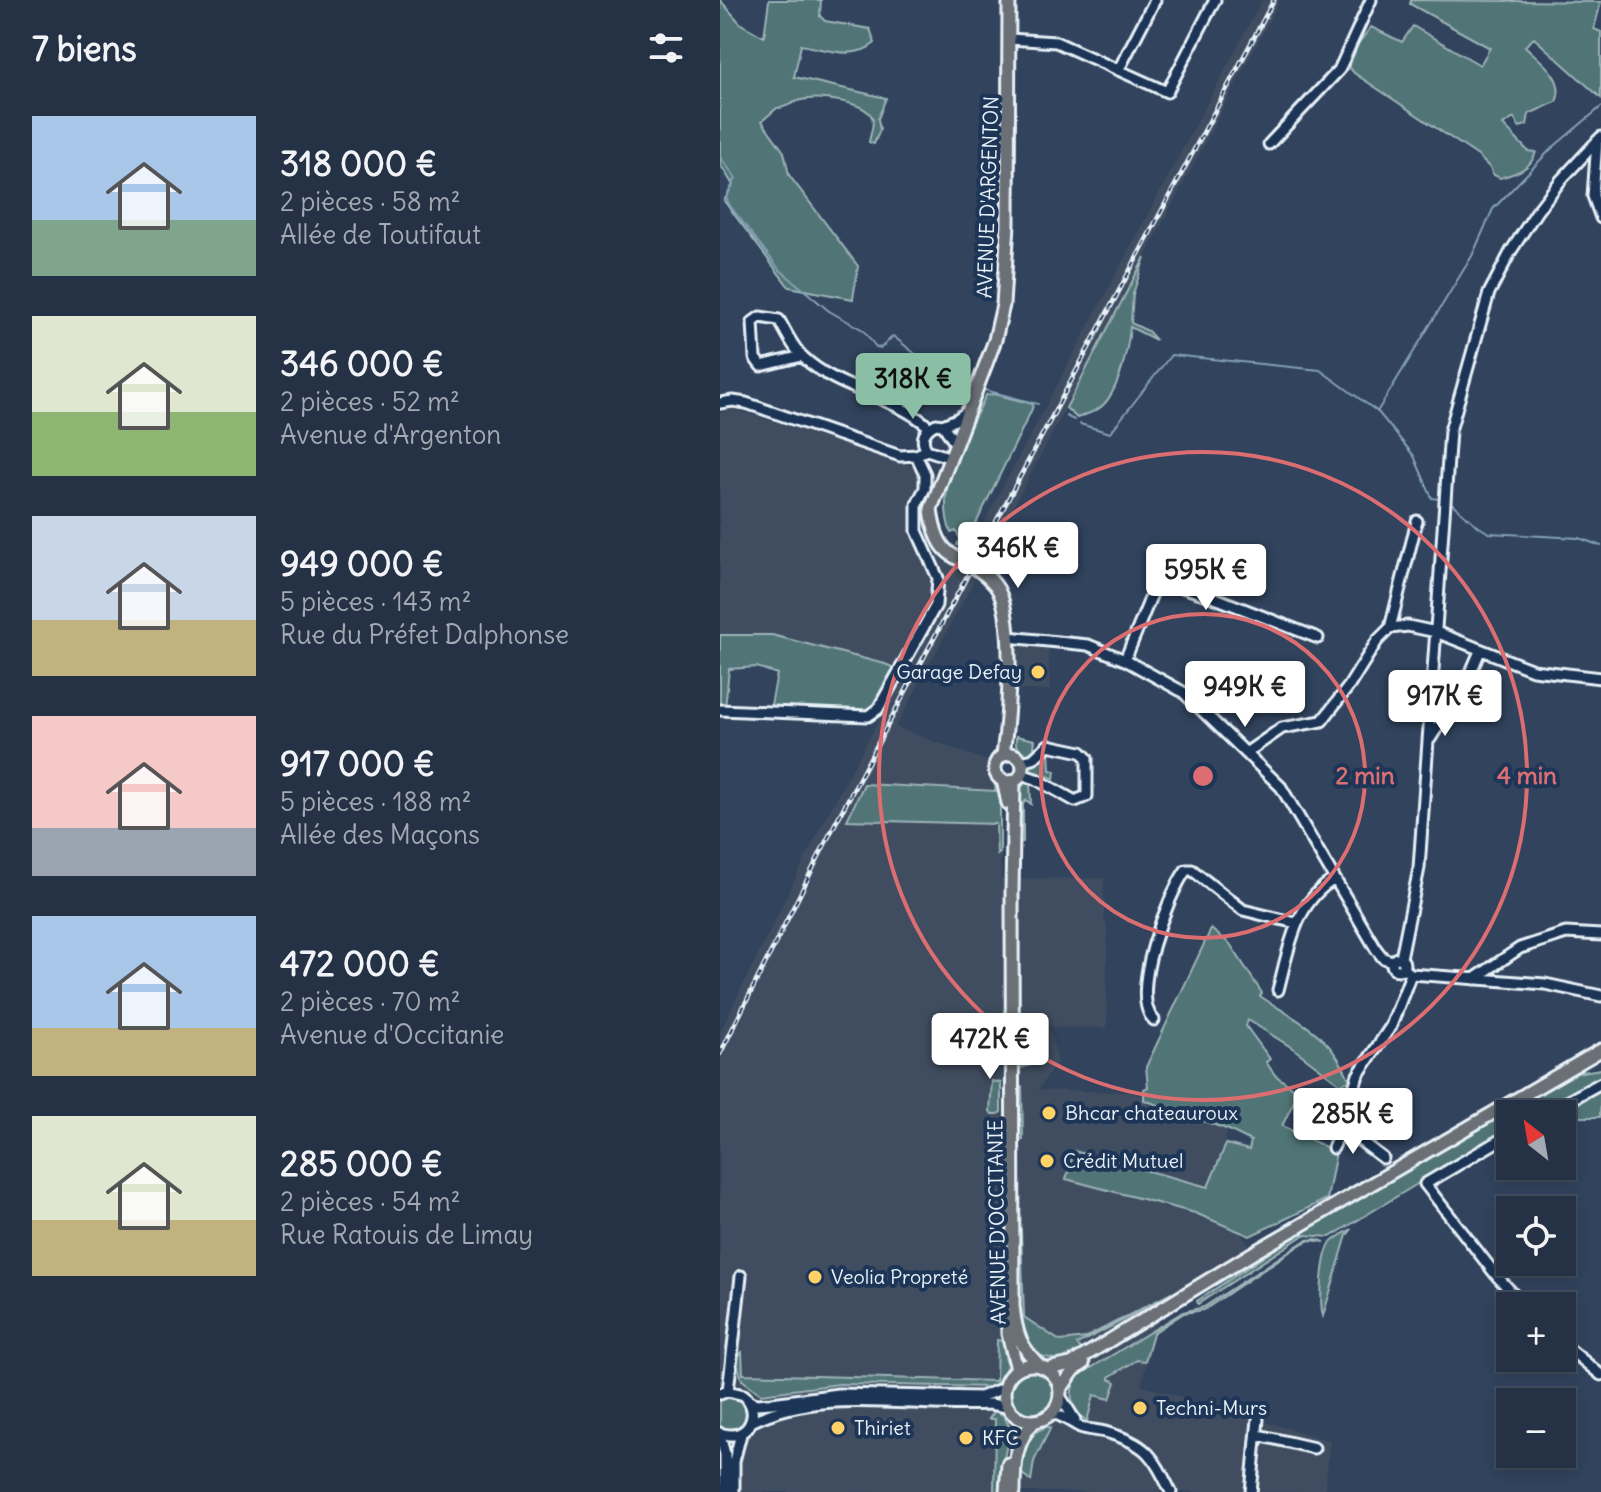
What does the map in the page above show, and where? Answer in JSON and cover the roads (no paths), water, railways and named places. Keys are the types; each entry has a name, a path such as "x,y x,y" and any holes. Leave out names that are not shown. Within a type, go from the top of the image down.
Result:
{"main road":[{"name":"AVENUE D'ARGENTON","path":"1008,637 1004,601 996,585 950,555 940,544 933,527 931,509 948,457 995,340 1005,288 1009,0"},
{"name":"AVENUE D'OCCITANIE","path":"1008,637 1008,719 1013,768 1013,1306 1023,1347 1044,1368"},
{"name":"AVENUE D'OCCITANIE","path":"1013,768 1008,807 1007,1326 1017,1369"},
{"path":"1035,1421 1016,1417 1007,1407 1004,1388 1009,1376 1017,1369 1028,1365 1044,1368 1071,1364 1601,1050"},
{"path":"1014,1492 1019,1444 1024,1432 1035,1421 1052,1413 1074,1370 1265,1247"},
{"path":"1044,1368 1056,1378 1060,1393"},
{"path":"1006,1492 1016,1417"}],"street":[{"path":"1119,69 1155,0"},
{"path":"1009,39 1056,42 1167,92 1215,0"},
{"path":"1269,144 1339,70 1371,0"},
{"path":"1599,139 1593,196 1601,218"},
{"path":"1333,1148 1358,1075 1391,1026 1402,965 1404,933 1419,868 1450,431 1489,293 1537,211 1599,139"},
{"path":"802,356 761,366 755,358 753,322 760,317 779,320 802,356 843,384 902,410 929,427"},
{"path":"720,403 746,403 900,456 916,455 927,450 948,457"},
{"path":"927,450 923,441 929,427 943,425 968,411"},
{"path":"943,425 955,443"},
{"path":"720,710 868,716 878,709 936,605 938,578 917,531 917,504 925,488 925,474 916,455"},
{"path":"1246,753 1282,728 1322,721 1349,686 1377,641 1390,628 1417,521"},
{"path":"1125,660 1158,579 1318,638"},
{"path":"1390,628 1408,626 1436,632 1533,670 1601,678"},
{"path":"1008,637 1088,645 1125,660 1183,692 1281,787 1383,958 1402,965 1474,979 1545,984 1601,996"},
{"path":"1428,742 1468,679 1480,651"},
{"path":"1048,745 1081,752 1087,758 1087,796 1079,802 1075,801 1013,768 1033,759 1048,745"},
{"path":"1154,1020 1146,1010 1145,989 1173,890 1184,873 1190,869 1243,910 1296,923"},
{"path":"1278,990 1296,923 1311,899 1335,879"},
{"path":"1474,979 1520,948 1566,933 1601,935"},
{"path":"1570,1100 1601,1083"},
{"path":"1342,1127 1383,1158"},
{"path":"1496,1142 1425,1184 1511,1292"},
{"path":"741,1276 724,1392 736,1392 756,1404 838,1394 980,1397 1004,1388"},
{"path":"1576,1354 1601,1375"},
{"path":"1060,1393 1072,1416 1088,1428"},
{"path":"749,1401 753,1411 751,1422"},
{"path":"734,1492 734,1461 741,1434 751,1422 774,1412 827,1403 990,1404 1007,1407"},
{"path":"1052,1413 1145,1448 1160,1466 1171,1492"},
{"path":"1251,1492 1258,1419"},
{"path":"725,1492 725,1454 720,1435 741,1434"},
{"path":"1258,1435 1314,1448"}],"waterway":[{"path":"1377,412 1472,256 1493,209 1551,149 1601,107"},
{"path":"720,157 736,178 726,198 730,206 779,269 829,311 863,330 876,347 881,348 893,336 924,361 972,386"},
{"path":"1080,424 1110,433 1171,355 1320,370 1378,412 1414,456 1432,498 1440,499"},
{"path":"981,389 1038,404"},
{"path":"1066,416 1074,420"},
{"path":"1450,502 1489,533 1579,538 1601,546"}],"railway":[{"path":"720,1054 835,824 1274,0"}],"place":[{"name":"Garage Defay","path":"1038,672"},
{"name":"Bhcar chateauroux","path":"1049,1113"},
{"name":"Crédit Mutuel","path":"1047,1161"},
{"name":"Veolia Propreté","path":"815,1277"},
{"name":"Techni-Murs","path":"1140,1408"},
{"name":"Thiriet","path":"838,1428"},
{"name":"KFC","path":"966,1438"}]}
